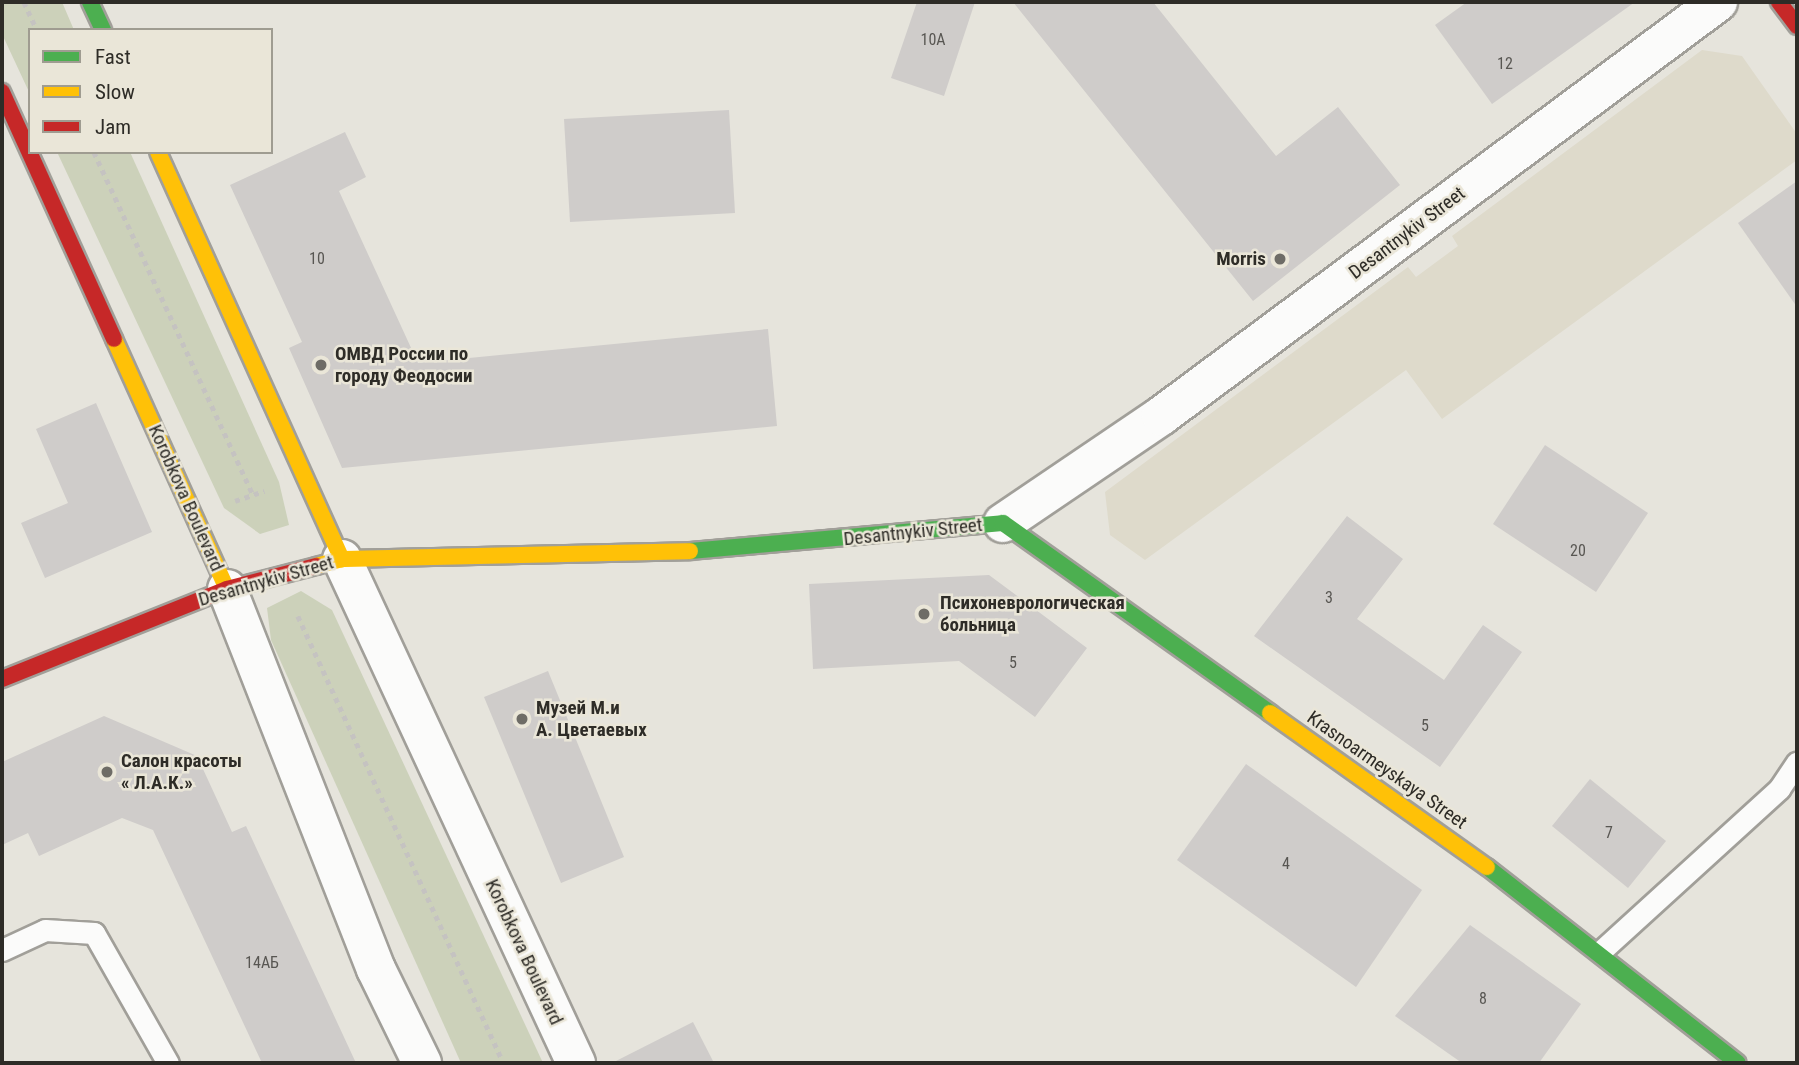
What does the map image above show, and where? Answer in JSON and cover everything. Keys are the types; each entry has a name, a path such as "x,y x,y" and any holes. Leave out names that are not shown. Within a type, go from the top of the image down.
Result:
{"main road":[{"path":"90,2 102,28"},
{"path":"1779,2 1797,26"},
{"name":"Korobkova Boulevard","path":"2,92 28,149"},
{"name":"Korobkova Boulevard","path":"30,154 227,589"},
{"name":"Korobkova Boulevard","path":"159,154 342,559"},
{"name":"Desantnykiv Street","path":"2,679 227,589 342,559 723,550 1003,523"},
{"name":"Krasnoarmeyskaya Street","path":"1003,523 1601,951 1738,1063"}],"street":[{"name":"Desantnykiv Street","path":"1003,523 1161,416 1718,2"},
{"name":"Korobkova Boulevard","path":"342,559 576,1063"},
{"name":"Korobkova Boulevard","path":"227,589 376,969 422,1063"}],"lane":[{"path":"1601,951 1779,789 1797,762"},
{"path":"2,950 45,930 94,933 168,1063"}],"path":[{"path":"24,2 36,28"},
{"path":"95,154 253,495"},
{"path":"194,515 304,477"},
{"path":"298,615 504,1063"}],"shaded area":[{"path":"1702,50 1742,56 1797,134 1797,160 1442,419 1406,370 1145,560 1110,535 1105,492 1408,267 1416,277 1458,246 1452,236"}],"green space":[{"path":"2,2 62,2 73,28 28,28 28,90 2,34"},
{"path":"58,154 131,154 279,482 289,525 260,534 224,508"},
{"path":"301,591 332,610 543,1063 461,1063 271,640 267,608"}],"building":[{"path":"917,2 975,2 944,96 891,78"},
{"path":"1013,2 1153,2 1276,156 1338,107 1400,185 1253,301"},
{"path":"1467,2 1635,2 1492,104 1435,25"},
{"path":"729,110 735,213 570,222 564,119"},
{"path":"345,132 366,177 339,191 418,363 768,329 777,426 342,468 289,348 302,342 230,185"},
{"path":"1797,181 1797,307 1738,223"},
{"path":"96,403 152,532 45,578 21,523 68,503 36,429"},
{"path":"1545,445 1648,513 1596,592 1493,524"},
{"path":"1347,516 1403,559 1357,619 1444,680 1483,625 1522,652 1440,767 1254,636"},
{"path":"989,575 1087,648 1035,717 959,661 813,669 809,584"},
{"path":"548,671 624,857 561,883 484,697"},
{"path":"104,716 197,756 232,832 246,826 356,1063 262,1063 153,830 122,818 39,856 28,833 2,845 2,762"},
{"path":"1246,764 1422,890 1356,987 1177,860"},
{"path":"1590,779 1666,841 1628,888 1552,826"},
{"path":"1470,925 1581,1004 1539,1063 1462,1063 1395,1016"},
{"path":"693,1022 714,1063 612,1063"}],"traffic: fast":[{"path":"90,2 102,28"},
{"path":"690,551 1003,523 1270,713"},
{"path":"1487,867 1738,1063"}],"traffic: slow":[{"path":"159,154 342,559"},
{"path":"114,339 227,589"},
{"path":"316,566 342,559 690,551"},
{"path":"1270,713 1487,867"}],"traffic: jam":[{"path":"1779,2 1797,26"},
{"path":"2,92 28,149"},
{"path":"30,154 114,339"},
{"path":"2,679 227,589 316,566"}],"place":[{"name":"Morris","path":"1280,259"},
{"name":"ОМВД России по городу Феодосии","path":"321,365"},
{"name":"Психоневрологическая больница","path":"924,614"},
{"name":"Музей М.и А. Цветаевых","path":"522,719"},
{"name":"Салон красоты « Л.А.К.»","path":"107,772"}]}
